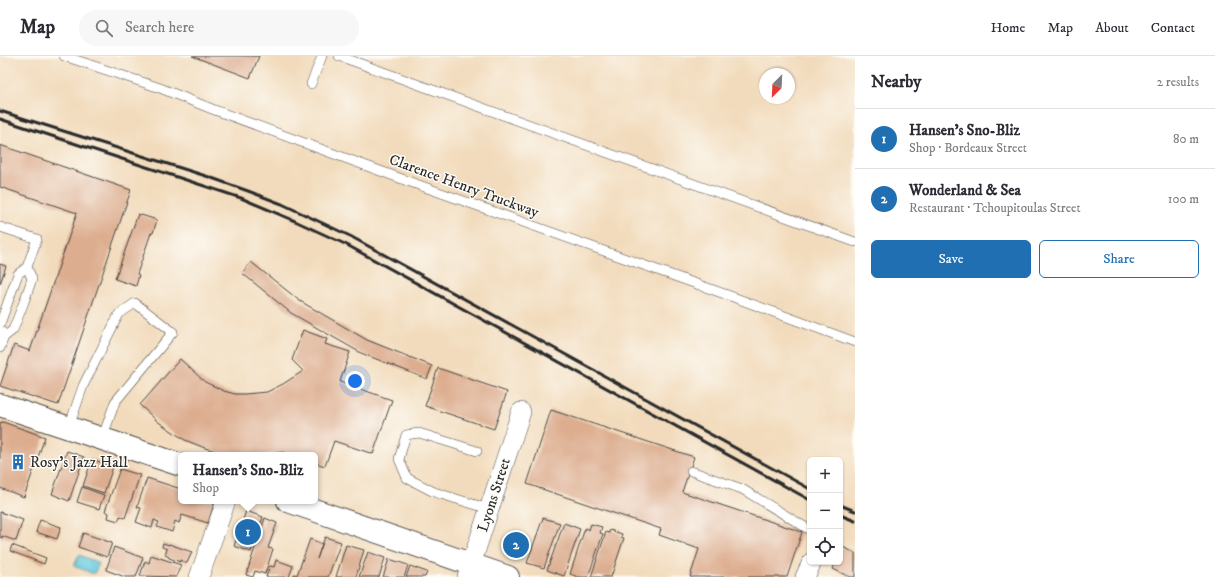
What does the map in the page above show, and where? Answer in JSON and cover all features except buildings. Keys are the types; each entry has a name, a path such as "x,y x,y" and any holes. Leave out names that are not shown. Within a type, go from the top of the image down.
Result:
{"street":[{"path":"0,405 178,464"},
{"name":"Lyons Street","path":"469,571 521,412"},
{"path":"200,577 225,504"},
{"path":"296,504 469,571 508,577"},
{"path":"805,577 811,565"}],"lane":[{"name":"Clarence Henry Truckway","path":"64,56 160,88 212,109 402,179 855,342"},
{"path":"311,84 322,56"},
{"path":"339,56 855,242"},
{"path":"0,227 37,239 27,267 18,274 0,325 4,337"},
{"path":"0,348 4,337 13,330 32,279 27,267"},
{"path":"69,428 83,386 119,314 134,303 173,332 115,402 102,439"},
{"path":"477,451 419,433 406,435 399,459 406,478 434,492 489,509"},
{"path":"691,471 742,489 808,529"}],"water":[{"path":"79,555 99,563 94,574 74,566"}],"railway":[{"path":"0,111 209,177 282,204 350,236 807,487"},
{"path":"0,119 241,198 347,245 807,498"},
{"path":"843,506 855,511"},
{"path":"843,516 855,521"}],"place":[{"name":"Rosy's Jazz Hall","path":"18,462"},
{"name":"Hansen's Sno-Bliz","path":"248,532"},
{"name":"Wonderland & Sea","path":"516,545"}]}
